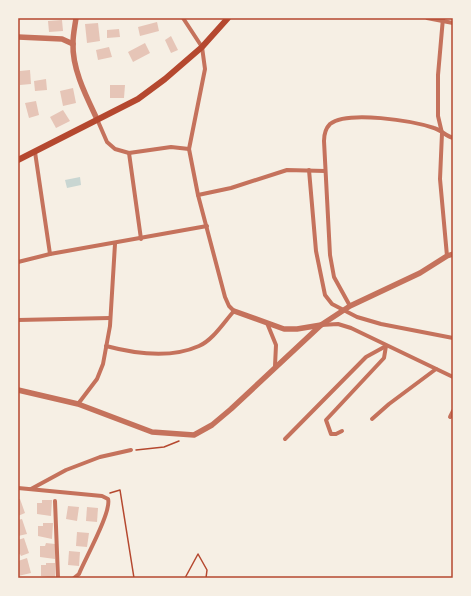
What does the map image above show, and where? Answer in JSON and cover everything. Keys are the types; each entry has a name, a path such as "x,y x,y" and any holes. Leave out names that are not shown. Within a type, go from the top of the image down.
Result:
{"main road":[{"path":"18,160 138,99 165,79 202,47 228,18"}],"street":[{"path":"76,18 73,44 84,92 107,142 115,149 129,153 171,146 189,148"},
{"path":"183,18 202,47 205,69 189,148 198,195 225,297 229,306 234,311 284,329 338,324 351,328 453,377"},
{"path":"427,18 453,23"},
{"path":"18,390 78,404 152,432 194,435 212,425 226,413 274,366 321,325 348,308 420,273 450,255 440,179 442,133 438,116 438,75 443,20"},
{"path":"18,37 62,39 73,44"},
{"path":"453,138 435,128 393,120 354,118 341,119 330,124 325,130 325,171 330,255 334,277 348,308 357,317 381,324 453,338"},
{"path":"36,152 50,254"},
{"path":"129,153 141,239"},
{"path":"198,195 231,188 287,170 325,171"},
{"path":"309,170 316,251 324,295 332,304 348,308"},
{"path":"18,262 50,254 115,244 207,226"},
{"path":"78,404 97,379 103,364 110,318 115,244"},
{"path":"106,346 131,352 157,354 175,352 200,346 209,339 234,311"},
{"path":"18,320 110,318"},
{"path":"267,324 276,345 274,366"},
{"path":"342,431 336,434 331,434 326,420 384,358 386,346"},
{"path":"285,439 366,357 386,346"},
{"path":"372,419 389,404 436,369"},
{"path":"450,417 453,411"},
{"path":"30,489 66,470 100,457 131,450"},
{"path":"18,488 102,496 108,499 109,503 106,516 79,574 74,578"},
{"path":"55,501 58,578"}],"path":[{"path":"131,450 148,450 181,440"},
{"path":"102,496 120,490 134,578"},
{"path":"185,578 198,554 207,570 206,578"}],"shaded area":[{"path":"80,177 81,185 67,188 65,180"}],"building":[{"path":"62,20 63,31 49,32 48,21"},
{"path":"157,22 159,31 140,36 138,27"},
{"path":"98,23 100,41 87,43 85,24"},
{"path":"119,29 120,37 107,38 107,30"},
{"path":"171,36 178,50 171,53 165,40"},
{"path":"145,43 150,53 133,62 128,52"},
{"path":"109,47 112,57 98,60 96,50"},
{"path":"30,70 31,84 20,85 20,71"},
{"path":"46,79 47,90 35,91 34,81"},
{"path":"110,85 125,85 124,98 110,98"},
{"path":"73,88 76,103 63,106 60,91"},
{"path":"36,101 39,115 29,118 25,103"},
{"path":"63,110 70,121 56,128 50,117"},
{"path":"18,499 20,499 25,513 18,516"},
{"path":"42,500 52,500 51,516 37,514 37,503 42,503"},
{"path":"68,506 79,507 77,521 66,519"},
{"path":"87,507 98,508 97,522 86,521"},
{"path":"22,519 27,534 18,536 18,520"},
{"path":"43,523 53,523 52,539 38,536 38,526 43,526"},
{"path":"77,532 89,533 87,547 76,546"},
{"path":"24,538 29,553 21,556 20,554 18,555 18,540"},
{"path":"46,543 55,544 55,559 40,557 40,546 45,546"},
{"path":"69,551 80,552 79,566 68,565"},
{"path":"27,558 31,573 18,576 18,561"},
{"path":"46,563 55,563 55,578 41,576 41,565 46,565"}]}
